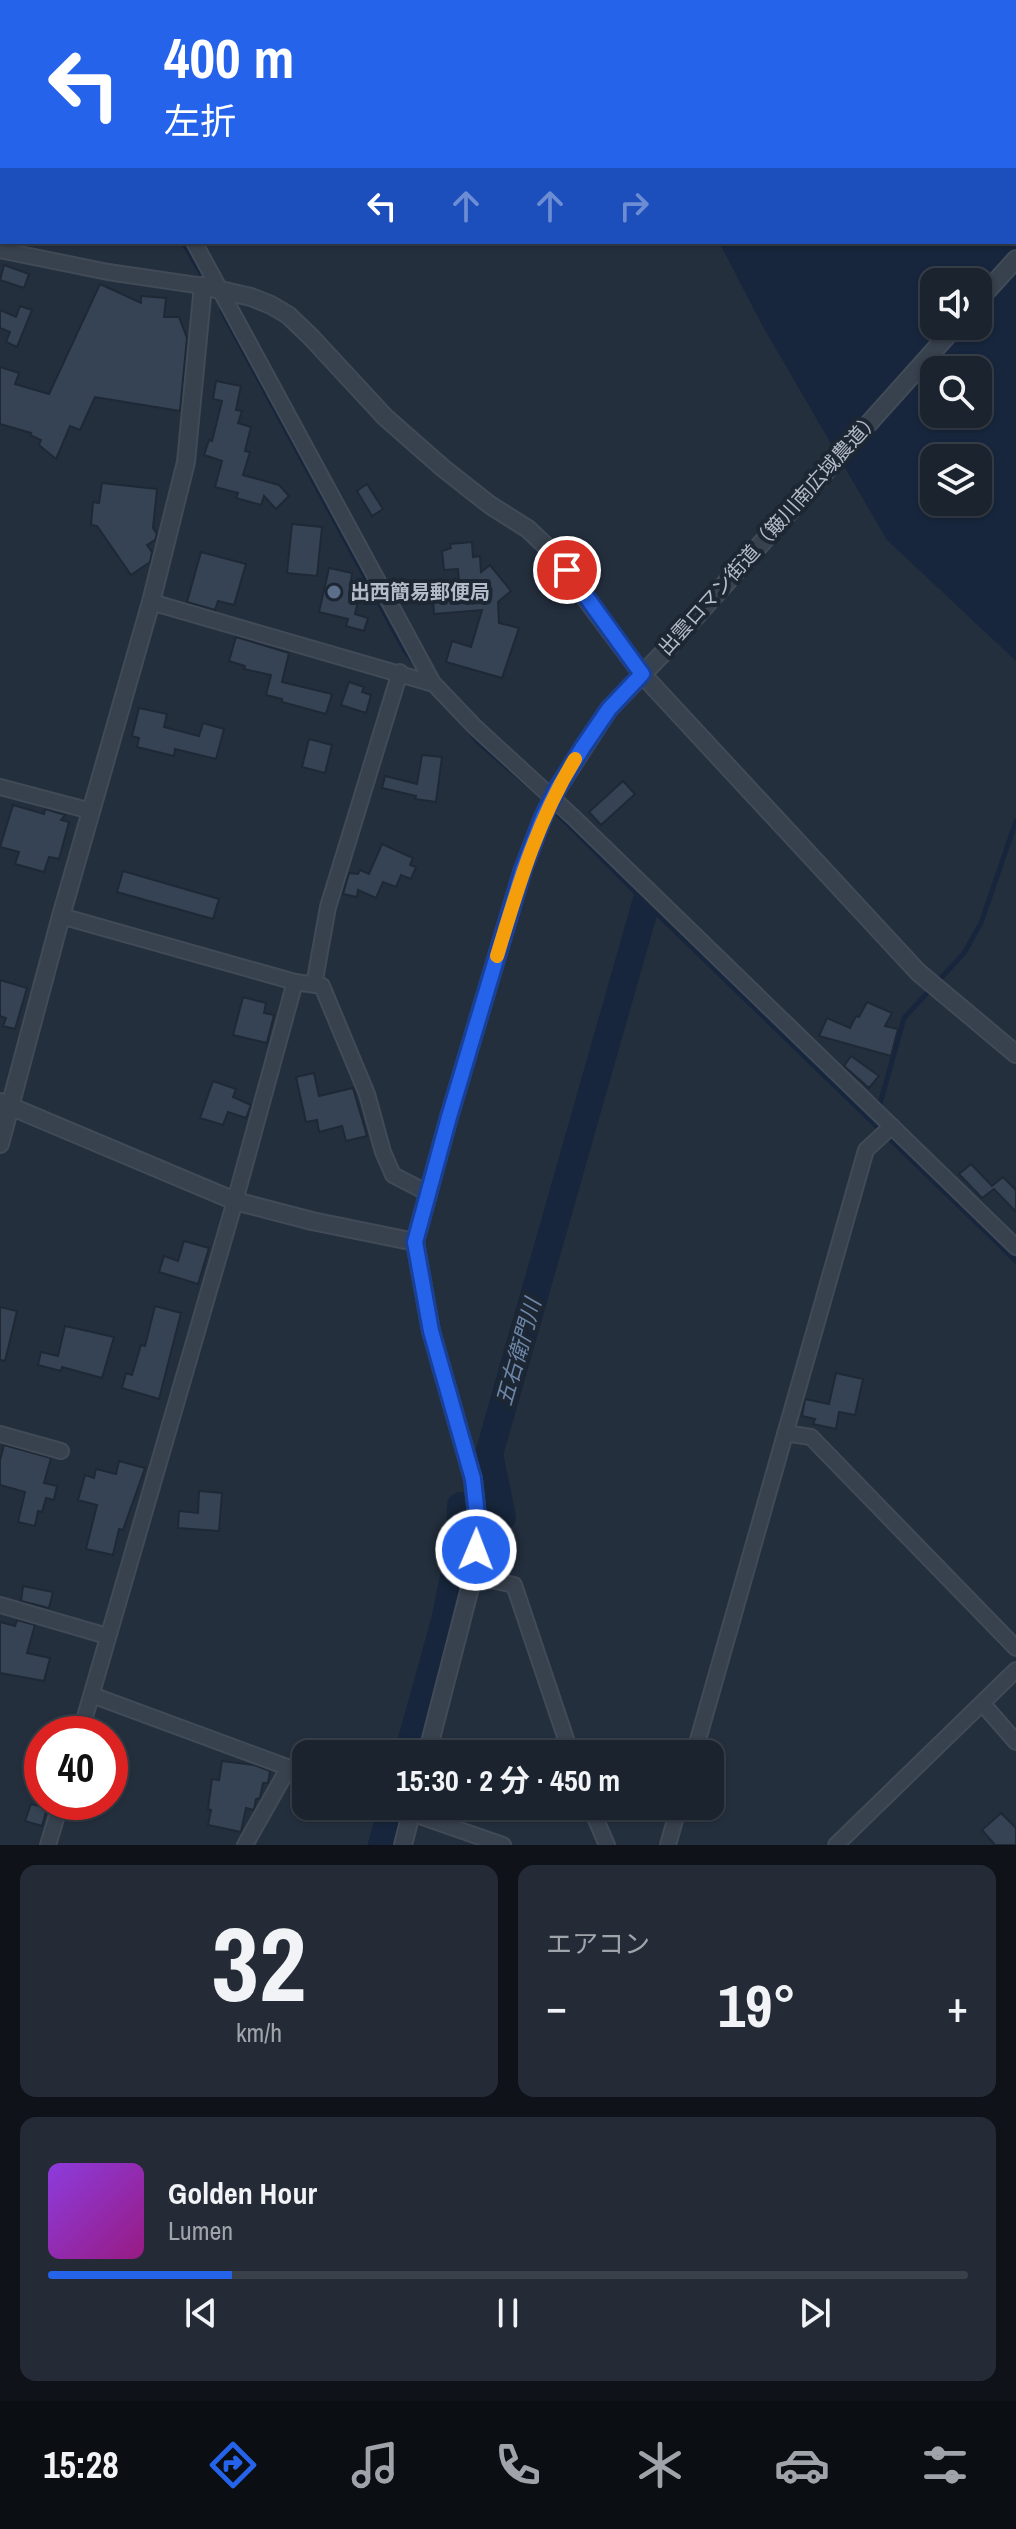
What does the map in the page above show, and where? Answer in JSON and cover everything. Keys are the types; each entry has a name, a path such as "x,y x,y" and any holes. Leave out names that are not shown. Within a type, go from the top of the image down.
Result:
{"street":[{"path":"195,244 433,683 475,727 572,816 1016,1247"},
{"path":"0,250 108,272 221,289 251,297 288,315 385,417 478,496 528,529 549,549 642,674 918,972 1016,1054"},
{"path":"992,286 1016,259"},
{"path":"0,1144 6,1104 151,602 186,462 203,286"},
{"name":"出雲ロマン街道（簸川南広域農道）","path":"431,1740 473,1576 478,1525 473,1479 431,1331 415,1242 523,869 557,789 609,709 665,651 943,340"},
{"path":"151,602 433,683"},
{"path":"314,985 328,907 400,672"},
{"path":"0,787 91,811"},
{"path":"61,916 295,982 322,986 367,1094 383,1152 393,1175 428,1193"},
{"path":"86,1716 235,1201 295,982"},
{"path":"6,1104 235,1201 415,1242"},
{"path":"698,1740 866,1150 892,1126"},
{"path":"785,1433 811,1437 1016,1648"},
{"path":"0,1434 61,1451"},
{"path":"473,1576 514,1585 566,1740"},
{"path":"0,1605 107,1636"},
{"path":"836,1845 1016,1670"},
{"path":"92,1695 292,1768"},
{"path":"982,1703 1016,1742"},
{"path":"245,1845 289,1767"},
{"path":"48,1845 56,1820"},
{"path":"403,1845 409,1820"},
{"path":"438,1820 503,1845"},
{"path":"596,1820 607,1845"},
{"path":"668,1845 675,1820"}],"water":[{"path":"720,244 1016,244 1016,661 887,540 762,325"}],"building":[{"path":"4,265 29,274 24,288 0,280"},
{"path":"100,284 141,303 141,296 166,298 164,317 179,317 187,338 180,411 95,397 80,430 70,426 56,459 39,445 41,440 31,433 0,424 0,367 19,373 15,384 49,394"},
{"path":"20,306 32,310 17,347 6,342 10,332 0,328 0,310 16,317"},
{"path":"216,381 241,386 236,410 242,411 238,423 251,427 245,451 250,452 243,475 279,485 289,496 276,509 264,496 261,505 236,498 238,493 215,487 222,461 204,455 209,440 212,441 222,401 213,399"},
{"path":"102,483 157,489 153,528 157,534 155,540 147,545 152,552 150,562 131,575 97,526 91,525 93,502 99,503"},
{"path":"367,484 383,509 372,516 357,491"},
{"path":"292,524 322,527 317,576 287,573"},
{"path":"472,542 473,557 480,556 481,572 490,565 511,591 498,602 499,623 519,628 502,678 446,662 452,641 471,647 482,610 434,614 433,598 460,595 458,569 444,570 442,551 451,548 450,544"},
{"path":"201,552 246,564 234,605 218,601 215,610 187,602"},
{"path":"329,568 352,573 351,581 355,582 353,591 360,592 355,614 368,618 364,631 346,626 348,619 319,612"},
{"path":"236,637 289,653 282,682 332,694 326,714 266,695 271,675 244,669 245,666 229,661"},
{"path":"349,682 364,687 362,692 371,695 366,713 341,705"},
{"path":"139,708 167,714 164,727 199,736 203,723 224,729 216,759 175,749 174,756 137,747 139,738 132,736"},
{"path":"309,739 332,745 325,773 302,767"},
{"path":"422,755 442,757 436,802 382,788 385,776 417,784"},
{"path":"623,781 635,794 601,825 589,812"},
{"path":"13,805 44,814 45,809 65,815 61,820 69,822 59,859 49,857 44,872 15,864 19,852 0,847"},
{"path":"382,844 413,858 410,865 416,867 411,879 401,875 396,887 383,882 376,898 358,890 357,897 343,894 349,873 358,874 360,870 369,874"},
{"path":"123,871 219,899 213,919 117,892"},
{"path":"0,980 27,988 15,1029 3,1026 6,1018 0,1016"},
{"path":"243,997 266,1003 264,1013 274,1015 267,1043 233,1035"},
{"path":"867,1002 892,1013 885,1026 898,1029 891,1056 819,1036 827,1018 850,1028"},
{"path":"851,1056 879,1076 869,1088 844,1066"},
{"path":"314,1073 319,1096 353,1088 367,1136 346,1141 342,1126 319,1132 317,1120 306,1122 296,1077"},
{"path":"213,1081 236,1089 233,1097 251,1105 246,1118 228,1112 223,1125 200,1118"},
{"path":"971,1164 992,1186 1003,1177 1016,1190 1016,1212 994,1189 982,1198 959,1174"},
{"path":"184,1241 209,1248 198,1284 159,1272 164,1256 178,1261"},
{"path":"155,1306 181,1313 159,1399 122,1388 126,1373 132,1375 141,1345 145,1346"},
{"path":"0,1307 17,1311 5,1361 0,1360"},
{"path":"65,1326 114,1337 102,1378 62,1367 61,1371 38,1365 41,1352 58,1356"},
{"path":"836,1373 863,1379 855,1415 839,1412 836,1429 813,1424 815,1419 802,1416 805,1399 829,1404"},
{"path":"4,1445 51,1458 44,1483 57,1486 54,1500 46,1498 42,1512 38,1511 35,1526 18,1522 25,1492 0,1485 0,1460"},
{"path":"119,1461 145,1468 123,1530 119,1529 113,1555 86,1549 97,1505 78,1500 85,1475 94,1478 96,1469 116,1474"},
{"path":"199,1491 222,1493 219,1531 178,1528 179,1511 198,1513"},
{"path":"23,1586 53,1592 49,1608 21,1601"},
{"path":"17,1620 35,1625 27,1653 50,1658 44,1681 0,1673 0,1622 15,1626"},
{"path":"222,1761 254,1765 270,1771 268,1783 263,1783 254,1810 246,1808 241,1832 208,1825 212,1779 219,1780"},
{"path":"1001,1813 1016,1828 1016,1845 995,1845 982,1830"},
{"path":"25,1820 44,1820 42,1826"}],"waterway":[{"path":"184,244 201,273"},
{"path":"222,311 405,651 417,666"},
{"path":"466,727 478,742 537,793 646,903 1016,1261"},
{"path":"878,1111 904,1018 964,953 981,923 1016,821"},
{"name":"五右衛門川","path":"412,1740 445,1621 460,1548 461,1506 502,1517 489,1454 646,903"},
{"name":"五右衛門川","path":"382,1845 389,1820"}],"slow traffic":[{"path":"497,956 523,869 543,817 575,759"}],"place":[{"name":"出西簡易郵便局","path":"334,592"}],"route":[{"path":"476,1550 478,1525 473,1479 431,1331 415,1242 523,869 543,817 557,789 609,709 642,674 567,570"}]}
